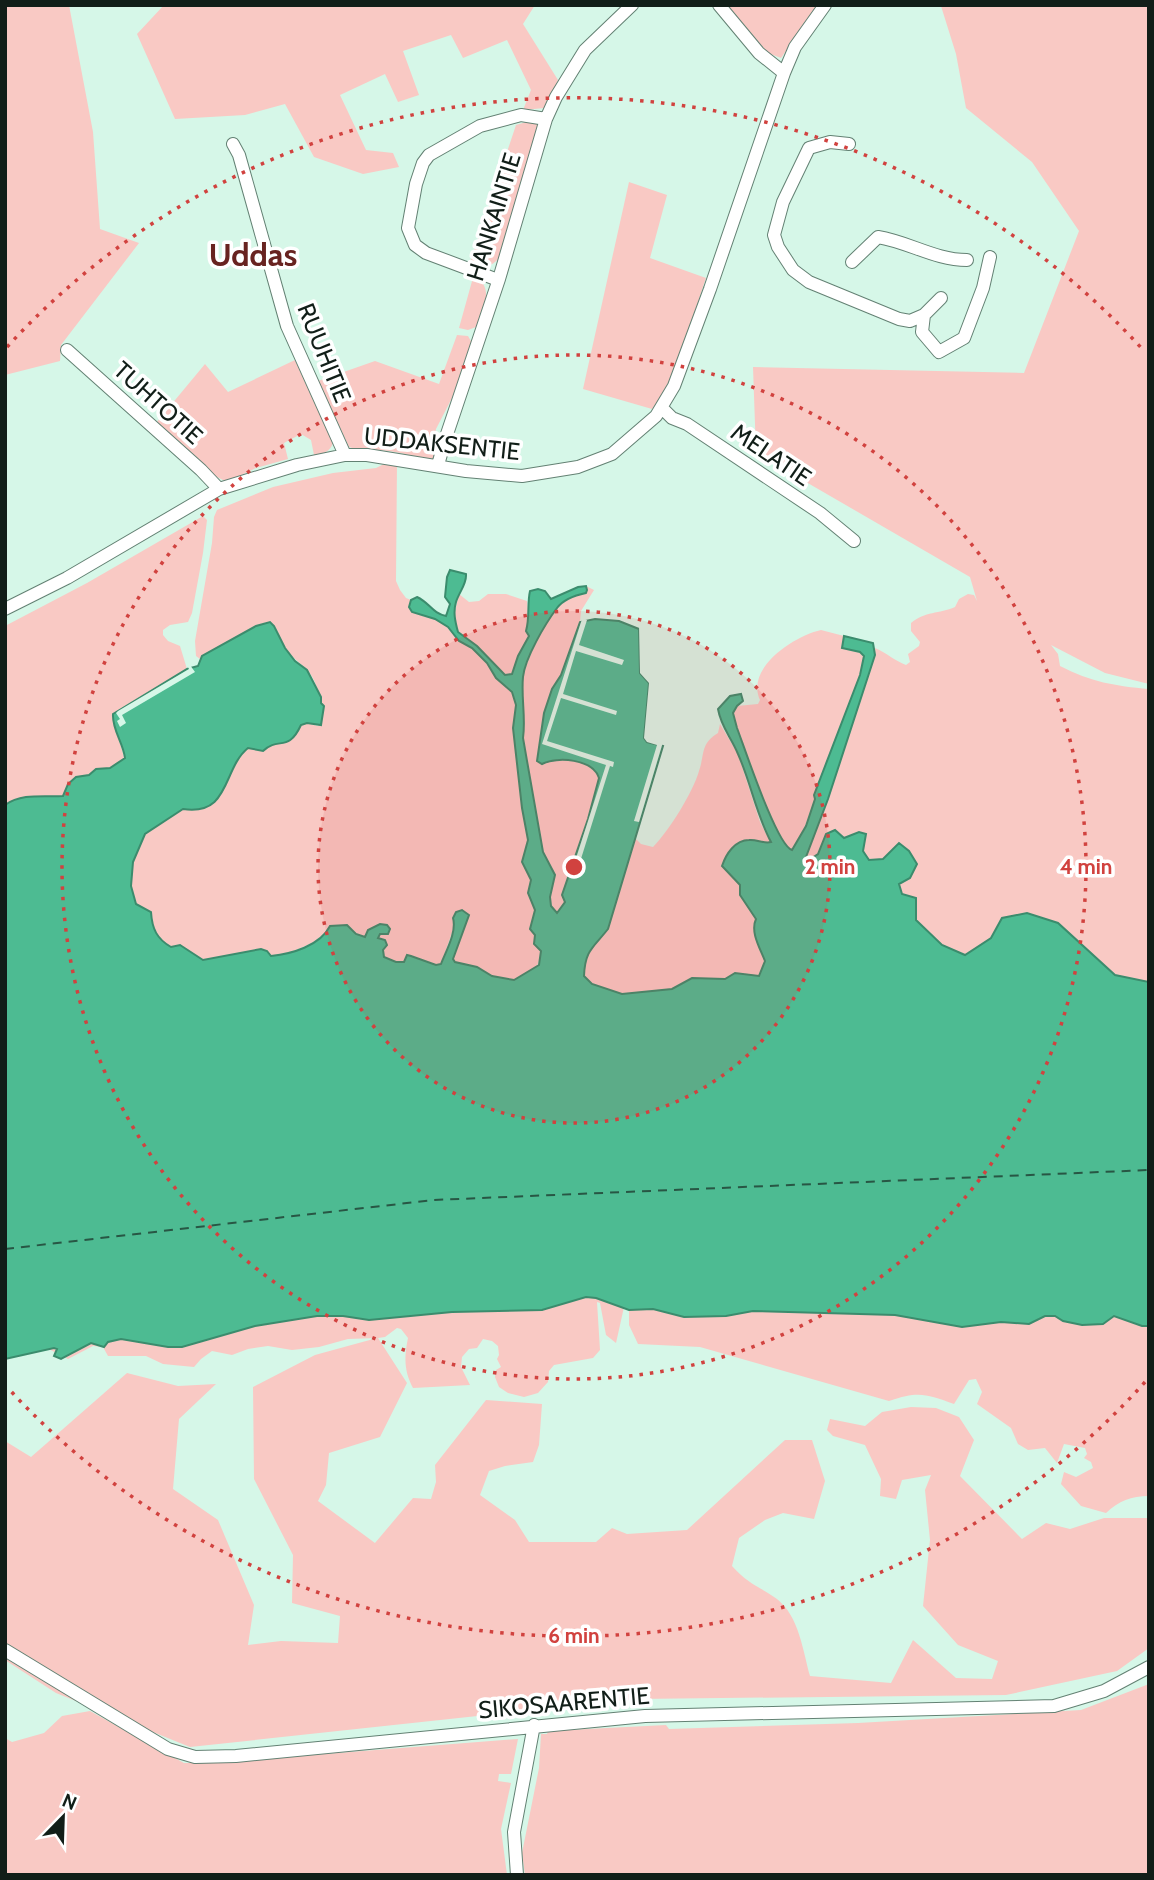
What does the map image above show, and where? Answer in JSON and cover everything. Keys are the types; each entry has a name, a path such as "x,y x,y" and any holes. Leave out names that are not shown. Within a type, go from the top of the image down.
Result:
{"street":[{"name":"HANKAINTIE","path":"439,465 546,119 556,97 585,50 632,5"},
{"path":"719,5 754,47 785,73"},
{"name":"UDDAKSENTIE","path":"7,605 67,578 219,489 279,470 345,455 367,454 522,476 578,467 611,454 640,431 662,408 674,386 795,47 825,5"},
{"path":"498,280 426,253 415,245 408,228 422,163 429,155 496,121 521,115 546,119"},
{"path":"849,144 830,142 809,148 783,202 774,235 778,247 793,270 809,282 899,319 910,321 924,315 940,298"},
{"name":"RUUHITIE","path":"233,144 247,181 287,326 345,455"},
{"path":"852,262 878,237 948,260 967,260"},
{"path":"924,315 922,332 939,352 964,338 983,288 990,257"},
{"name":"TUHTOTIE","path":"67,350 219,489"},
{"name":"MELATIE","path":"662,408 672,418 687,424 820,513 854,541"},
{"name":"SIKOSAARENTIE","path":"5,1650 168,1749 195,1757 236,1756 645,1716 1054,1706 1104,1691 1149,1667"},
{"path":"517,1875 514,1832 534,1725"}],"shaded area":[{"path":"5,5 69,5 93,132 100,229 139,243 61,345 60,361 5,375"},
{"path":"164,5 535,5 523,24 558,80 545,108 523,110 531,90 507,40 463,58 451,35 403,51 419,95 398,102 385,74 340,95 366,150 393,153 399,167 363,174 314,157 285,104 245,115 175,119 137,34"},
{"path":"726,5 818,5 781,58 768,53"},
{"path":"939,5 1149,5 1149,684 1105,673 1051,645 1058,654 1060,666 1082,676 1149,689 1149,1496 1126,1500 1106,1513 1081,1506 1061,1484 1064,1472 1076,1477 1093,1468 1091,1462 1084,1458 1087,1454 1085,1448 1064,1444 1057,1463 1045,1448 1028,1450 1018,1444 1011,1428 977,1404 982,1392 976,1379 969,1380 954,1404 922,1395 889,1401 700,1347 638,1344 629,1325 629,1310 624,1307 616,1343 606,1335 600,1303 597,1302 600,1350 593,1358 554,1365 549,1371 548,1382 538,1393 524,1397 508,1393 499,1387 495,1377 496,1370 501,1367 497,1359 498,1346 492,1341 483,1339 477,1348 469,1349 462,1357 461,1367 470,1385 413,1388 406,1364 408,1338 397,1328 385,1337 378,1338 407,1383 380,1437 329,1453 326,1485 318,1501 375,1543 413,1498 431,1499 436,1482 435,1465 486,1400 542,1404 539,1445 533,1462 489,1471 480,1495 515,1520 529,1542 596,1542 612,1528 627,1534 687,1530 785,1440 812,1440 825,1481 814,1519 783,1513 765,1520 739,1538 732,1566 784,1606 799,1634 810,1676 891,1683 913,1640 956,1678 992,1679 998,1661 958,1645 923,1606 930,1540 925,1490 931,1475 902,1480 896,1499 880,1496 881,1479 865,1445 833,1436 827,1430 830,1419 865,1426 882,1412 911,1407 936,1408 959,1417 974,1440 960,1476 1022,1539 1046,1523 1070,1529 1104,1518 1149,1518 1149,1648 1117,1671 1006,1695 636,1699 190,1747 56,1693 5,1660 5,1441 31,1457 127,1373 178,1386 216,1384 179,1419 173,1489 218,1520 254,1605 248,1645 281,1641 338,1643 340,1616 292,1603 293,1555 254,1479 253,1387 315,1355 377,1338 348,1339 319,1347 292,1350 268,1346 232,1355 212,1351 194,1367 163,1364 146,1356 108,1356 103,1347 93,1346 68,1359 37,1343 1013,964 845,951 806,857 828,799 875,648 906,665 910,662 908,654 919,646 920,642 911,631 911,623 922,616 955,607 959,599 968,594 974,595 977,601 970,577 756,453 753,367 1024,373 1079,231 1032,162 966,108 956,54"},
{"path":"533,120 539,124 499,258 486,266 470,263 516,125"},
{"path":"629,182 667,195 650,258 706,278 677,365 652,409 583,389"},
{"path":"474,274 484,286 486,299 476,327 468,330 459,328"},
{"path":"457,335 468,336 472,343 452,398 436,429 432,452 434,459 349,447 318,381 375,361 439,384"},
{"path":"295,360 333,443 326,452 314,455 311,440 301,434 284,443 288,459 256,468 227,482 213,475 156,423 205,364 228,392"},
{"path":"390,461 397,463 396,581 400,590 411,600 409,607 412,612 435,619 449,627 459,641 472,648 487,663 496,678 512,692 516,705 513,728 528,840 522,862 531,880 528,893 535,910 530,929 540,945 540,953 536,968 522,990 447,990 455,924 441,964 389,977 378,938 380,934 368,930 365,937 361,937 347,925 330,926 320,939 296,950 325,1025 159,940 152,924 151,912 136,904 131,886 133,862 149,824 249,748 263,751 293,736 301,725 307,723 318,726 319,704 314,681 286,649 270,622 256,626 200,659 196,656 195,641 217,510 273,487 333,473 376,468"},
{"path":"203,516 207,520 192,613 188,622 170,625 163,630 168,641 180,646 187,669 113,714 125,769 5,831 5,626 87,583"},
{"path":"450,570 466,574 455,606 458,632 477,646 505,675 512,674 529,636 526,631 530,591 545,591 551,599 586,586 586,593 566,600 552,615 531,651 523,677 523,738 543,852 555,875 550,897 551,906 557,913 565,902 562,895 599,778 590,767 582,763 556,760 542,764 537,761 544,713 580,622 595,619 619,621 639,629 640,673 649,683 644,738 647,742 663,746 608,929 588,955 584,976 592,984 622,994 672,989 692,978 725,979 735,973 759,976 765,961 755,935 756,919 740,895 740,885 722,866 729,852 739,842 771,842 761,821 743,765 721,721 718,709 730,696 741,694 743,701 733,713 737,728 770,815 778,832 792,850 806,826 814,795 860,675 864,656 860,652 842,648 844,636 873,643 875,655 806,857 809,860 818,854 826,834 835,830 844,838 859,832 866,834 863,851 869,860 883,859 899,843 909,851 917,864 910,878 899,884 902,894 916,898 916,920 942,945 965,955 991,938 1002,918 1027,913 1058,923 1115,975 1149,982 1149,1326 1114,1316 1103,1324 1082,1325 1063,1321 1055,1316 1045,1316 1029,1324 1001,1322 962,1327 895,1315 753,1311 726,1316 684,1317 653,1309 629,1310 586,1297 542,1310 452,1312 369,1320 317,1316 255,1326 182,1347 121,1339 108,1342 104,1347 91,1343 61,1359 54,1356 57,1349 54,1348 5,1359 5,805 26,797 63,796 68,784 76,777 89,775 96,769 110,768 125,758 113,714 187,669 198,666 202,656 256,626 270,622 295,661 307,670 321,697 324,706 321,725 301,725 292,739 263,751 248,748 234,767 218,798 210,805 199,809 183,809 145,834 133,862 131,886 136,904 151,912 154,928 162,941 171,947 180,945 203,960 261,949 271,956 287,953 312,944 330,926 347,925 356,934 365,937 368,930 380,924 387,925 390,929 388,934 380,934 378,938 385,940 387,945 383,950 384,957 404,962 407,955 436,965 441,964 450,941 454,929 453,918 456,912 462,910 469,915 453,959 455,962 477,967 492,976 514,980 539,965 541,951 534,944 535,935 530,929 535,910 528,893 531,880 522,862 528,840 513,728 516,705 512,692 496,678 487,663 472,648 459,641 448,627 435,619 412,612 409,607 411,600 417,597 437,613 446,616 450,604 445,597"},
{"path":"586,586 594,590 581,611 580,622 561,675 552,689 537,761 542,764 556,760 582,763 590,767 599,778 562,895 565,902 557,913 551,904 555,875 543,852 523,738 522,684 531,654 548,621 562,604 587,590"},
{"path":"459,594 469,602 479,601 488,594 506,594 527,601 529,620 526,631 529,636 512,674 505,675 500,672 477,646 458,632 454,616"},
{"path":"821,630 844,636 842,648 860,652 864,656 860,675 814,795 805,826 790,851 776,830 733,713 737,706 758,704 759,676 775,655 798,639"},
{"path":"720,724 738,754 760,822 771,843 765,976 681,995 596,995 578,968 635,838 641,844 653,847 666,831 692,789 706,745 718,733"},
{"path":"1149,1684 1149,1875 525,1875 522,1853 539,1768 541,1734 547,1734 548,1731 666,1725 669,1729 858,1723 1081,1710"},
{"path":"90,1711 184,1763 518,1739 511,1774 499,1774 498,1781 511,1783 501,1829 507,1875 5,1875 5,1738 12,1742 44,1733 62,1716"}],"pier":[{"path":"582,619 587,620 579,645 624,660 622,665 576,651 563,694 617,711 616,715 561,698 547,741 614,762 613,767 610,766 575,878 570,877 606,765 542,744"},
{"path":"639,625 643,628 644,672 652,682 648,737 663,742 639,822 634,821 657,745 644,738 649,683 640,673"},
{"path":"187,665 195,672 122,715 126,723 120,727 117,721 120,719 116,713 118,711 189,669"}],"ferry route":[{"path":"5,1249 434,1200 1149,1170"}],"district":[{"name":"Uddas","path":"253,255"}]}
